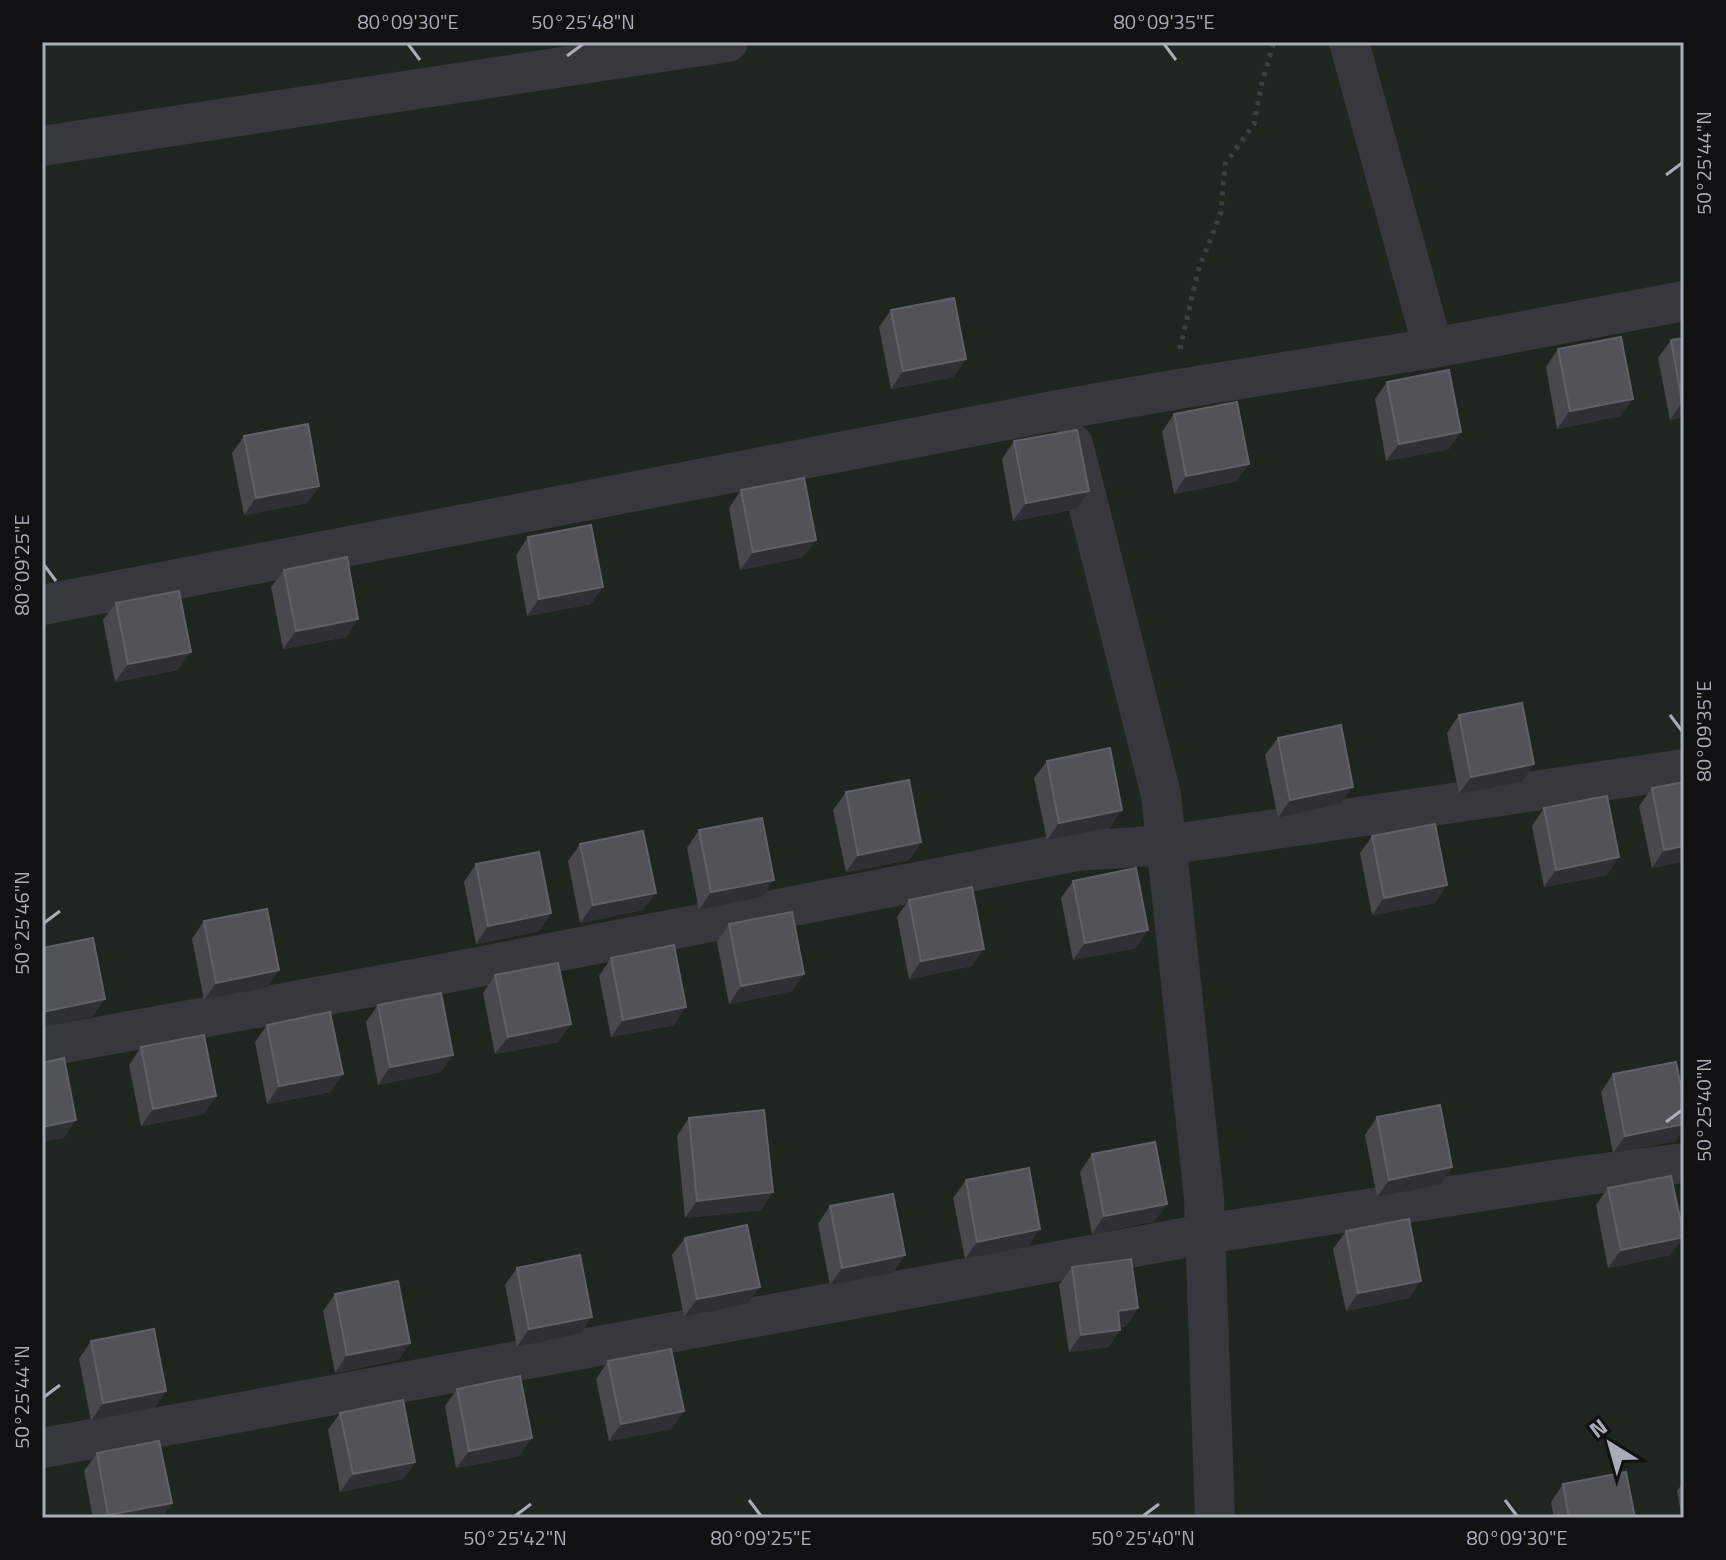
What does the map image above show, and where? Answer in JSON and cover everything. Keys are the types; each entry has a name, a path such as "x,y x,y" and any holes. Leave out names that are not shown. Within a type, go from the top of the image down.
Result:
{"street":[{"path":"42,146 728,42"},
{"path":"1349,42 1433,348"},
{"path":"42,605 1064,409 1433,348 1684,301"},
{"path":"1064,409 1161,795 1204,1198 1215,1518"},
{"path":"42,1047 442,974 1077,851 1167,845 1684,769"},
{"path":"42,1448 1205,1234 1684,1163"}],"path":[{"path":"1173,390 1198,271 1221,212 1225,164 1254,124 1274,42"}],"shaded area":[{"path":"42,42 1684,42 1684,1518 42,1518"}],"building":[{"path":"954,298 966,359 903,371 891,310"},
{"path":"1621,337 1633,399 1570,411 1558,349"},
{"path":"1684,338 1684,402 1682,402 1671,340"},
{"path":"1449,370 1461,432 1399,444 1387,382"},
{"path":"1237,402 1249,464 1186,476 1174,414"},
{"path":"308,424 319,486 256,498 244,436"},
{"path":"1077,430 1089,491 1026,503 1014,441"},
{"path":"804,478 816,540 753,552 741,490"},
{"path":"591,525 603,587 539,599 528,537"},
{"path":"347,557 358,619 296,631 284,570"},
{"path":"179,591 191,652 128,664 116,603"},
{"path":"1522,703 1534,764 1471,777 1459,715"},
{"path":"1341,725 1353,787 1290,800 1278,738"},
{"path":"1110,748 1122,810 1059,823 1047,761"},
{"path":"909,780 921,842 858,855 846,792"},
{"path":"1684,782 1684,846 1664,850 1652,788"},
{"path":"1607,796 1619,857 1556,870 1544,808"},
{"path":"762,818 774,880 711,892 699,830"},
{"path":"1435,824 1447,885 1384,898 1372,836"},
{"path":"643,831 656,893 593,905 580,844"},
{"path":"539,852 551,913 488,926 476,864"},
{"path":"1136,868 1148,930 1085,943 1073,881"},
{"path":"972,887 984,949 921,961 909,900"},
{"path":"267,909 279,970 216,983 204,921"},
{"path":"792,912 804,974 741,986 729,924"},
{"path":"93,938 105,999 42,1012 42,948"},
{"path":"674,945 686,1007 623,1020 611,958"},
{"path":"558,963 571,1024 508,1037 495,975"},
{"path":"441,993 453,1055 390,1067 378,1005"},
{"path":"330,1012 343,1074 279,1086 267,1025"},
{"path":"204,1035 216,1096 153,1109 141,1047"},
{"path":"64,1058 76,1120 42,1127 42,1063"},
{"path":"1676,1062 1684,1103 1684,1124 1625,1136 1613,1074"},
{"path":"1440,1105 1452,1167 1389,1180 1377,1117"},
{"path":"764,1110 773,1192 697,1201 689,1118"},
{"path":"1155,1142 1167,1204 1104,1216 1092,1154"},
{"path":"1029,1168 1040,1229 977,1242 966,1180"},
{"path":"1671,1176 1684,1237 1621,1250 1608,1188"},
{"path":"893,1194 905,1255 842,1268 830,1206"},
{"path":"1409,1219 1421,1281 1358,1293 1346,1231"},
{"path":"747,1225 760,1287 697,1299 685,1238"},
{"path":"580,1255 592,1317 529,1329 517,1268"},
{"path":"1131,1259 1138,1308 1118,1311 1120,1330 1081,1335 1072,1267"},
{"path":"398,1281 410,1343 347,1355 335,1294"},
{"path":"154,1329 166,1391 103,1403 91,1341"},
{"path":"671,1349 684,1411 621,1424 608,1361"},
{"path":"520,1376 532,1438 469,1451 457,1389"},
{"path":"403,1400 415,1462 353,1474 340,1413"},
{"path":"159,1441 172,1503 108,1515 97,1453"},
{"path":"1626,1472 1635,1518 1569,1518 1563,1484"}]}
